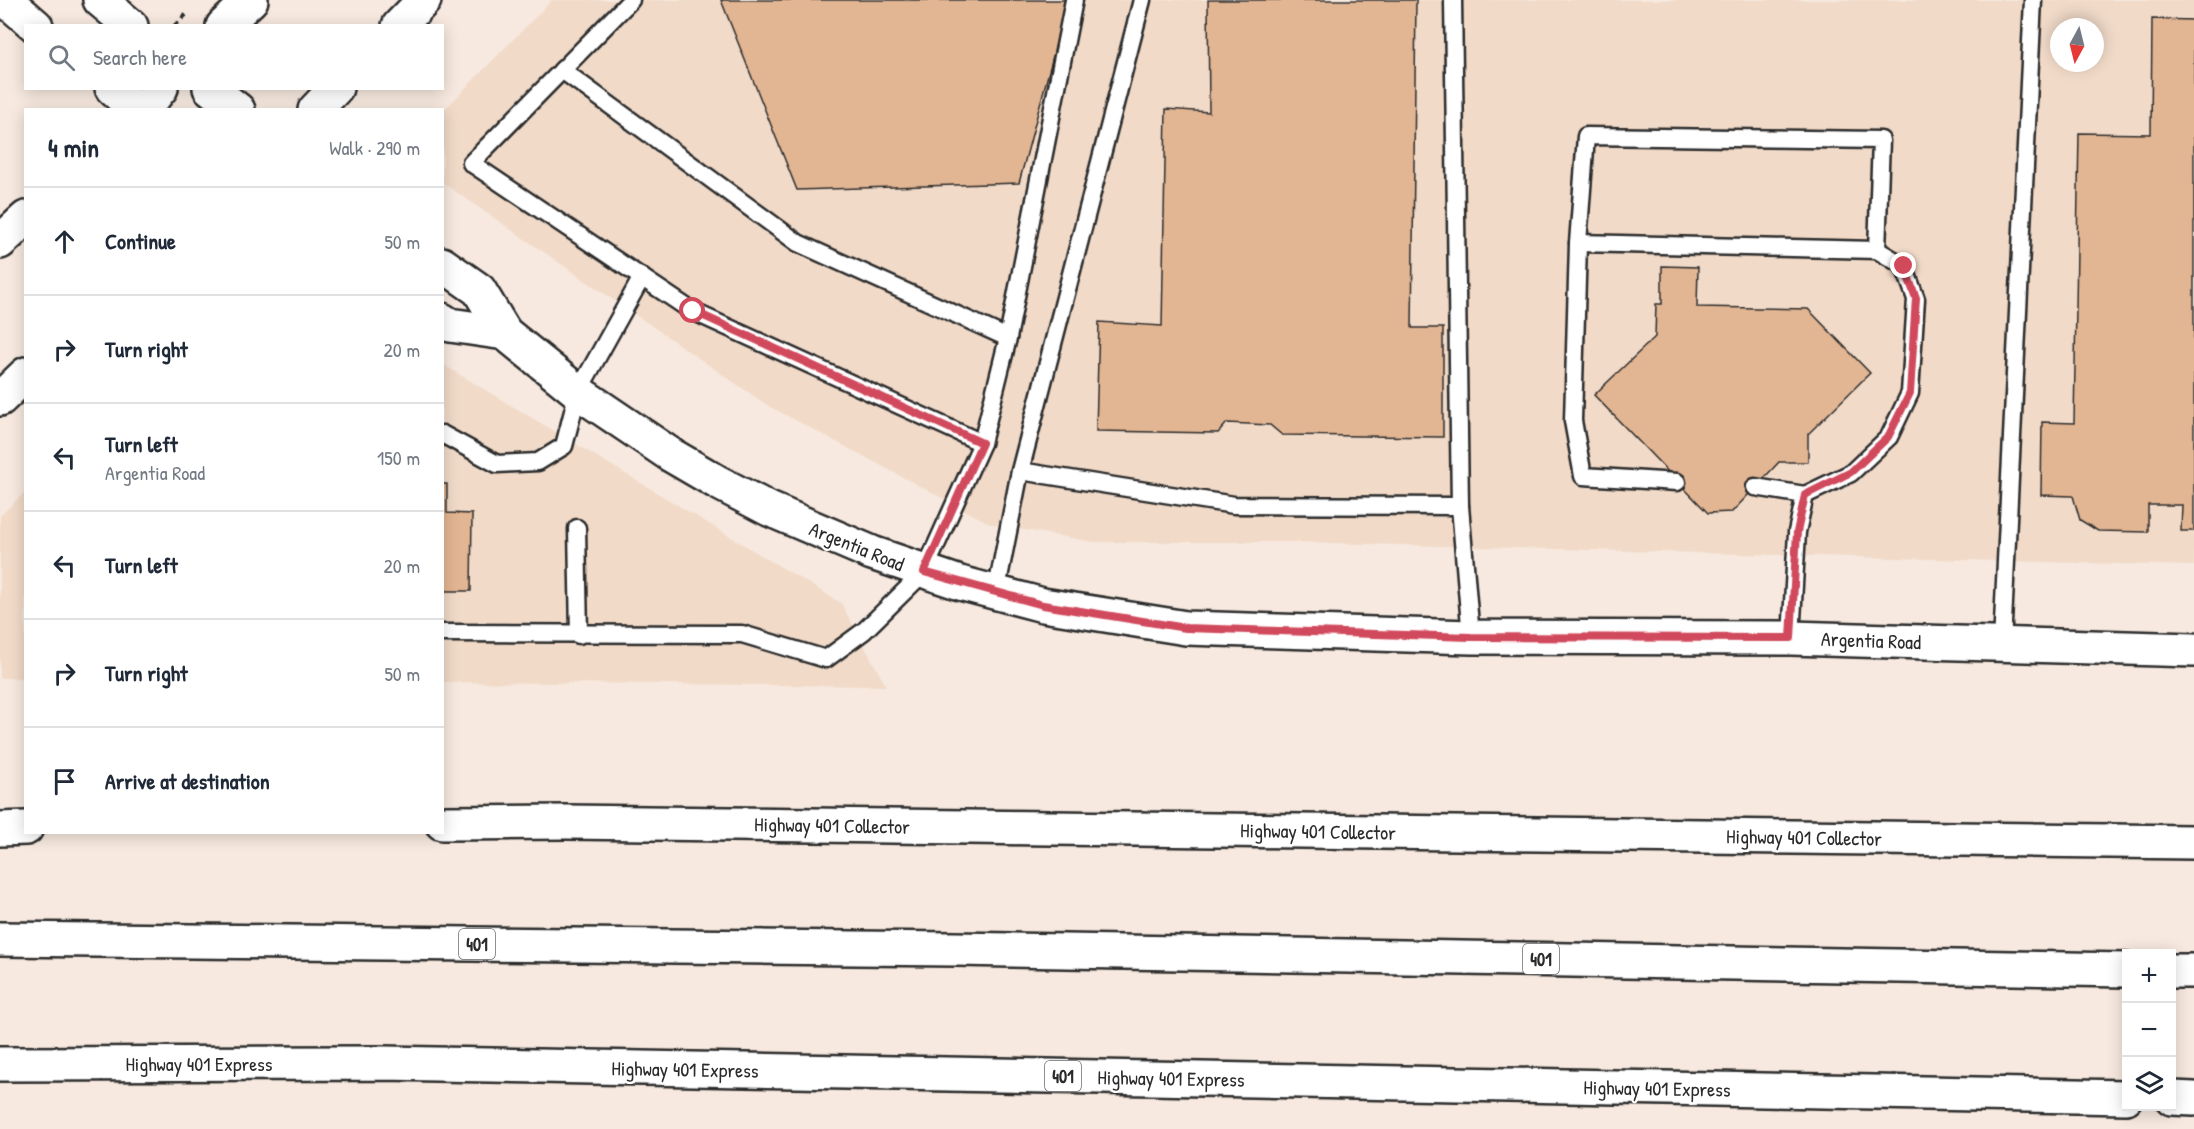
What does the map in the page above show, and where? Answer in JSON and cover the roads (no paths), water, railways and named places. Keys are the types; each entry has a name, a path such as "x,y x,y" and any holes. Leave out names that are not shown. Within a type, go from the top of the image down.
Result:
{"main road":[{"path":"6,0 34,24"},
{"path":"100,0 129,24"},
{"path":"225,24 251,0"},
{"path":"401,24 424,0"},
{"path":"114,90 134,108"},
{"path":"145,108 159,90"},
{"path":"213,90 235,108"},
{"path":"317,108 334,90"},
{"path":"0,242 24,220"},
{"name":"Argentia Road","path":"444,265 479,291 505,333 578,392 671,455 729,488 819,532 924,572 996,593 1090,614 1186,628 1471,637 1791,638 2194,650"},
{"path":"444,321 450,325 505,333"},
{"path":"0,399 24,376"},
{"name":"Highway 401 Collector","path":"444,823 566,822 2194,842"},
{"path":"0,828 24,828"},
{"name":"401","path":"0,939 967,949 2122,970"},
{"path":"2176,971 2194,971"},
{"name":"Highway 401 Express","path":"0,1064 384,1062 2122,1097"},
{"path":"2176,1098 2194,1099"}],"lane":[{"path":"631,0 471,163 693,311 982,443"},
{"path":"444,633 742,634 826,659 864,631 924,572 982,443 1008,338 1074,0"},
{"path":"996,593 1020,471 1142,0"},
{"path":"1453,0 1460,506 1471,637"},
{"path":"2002,644 2033,0"},
{"path":"562,70 798,243 1008,338"},
{"path":"1677,482 1583,476 1573,421 1578,243 1586,136 1881,140 1877,250"},
{"path":"1578,243 1877,250 1904,266 1916,298 1910,393 1888,437 1851,472 1805,495 1755,488"},
{"path":"444,435 497,464 538,462 564,446 578,392 642,277"},
{"path":"1020,471 1234,505 1460,506"},
{"path":"1791,638 1797,532 1805,495"},
{"path":"577,528 579,635"}]}
